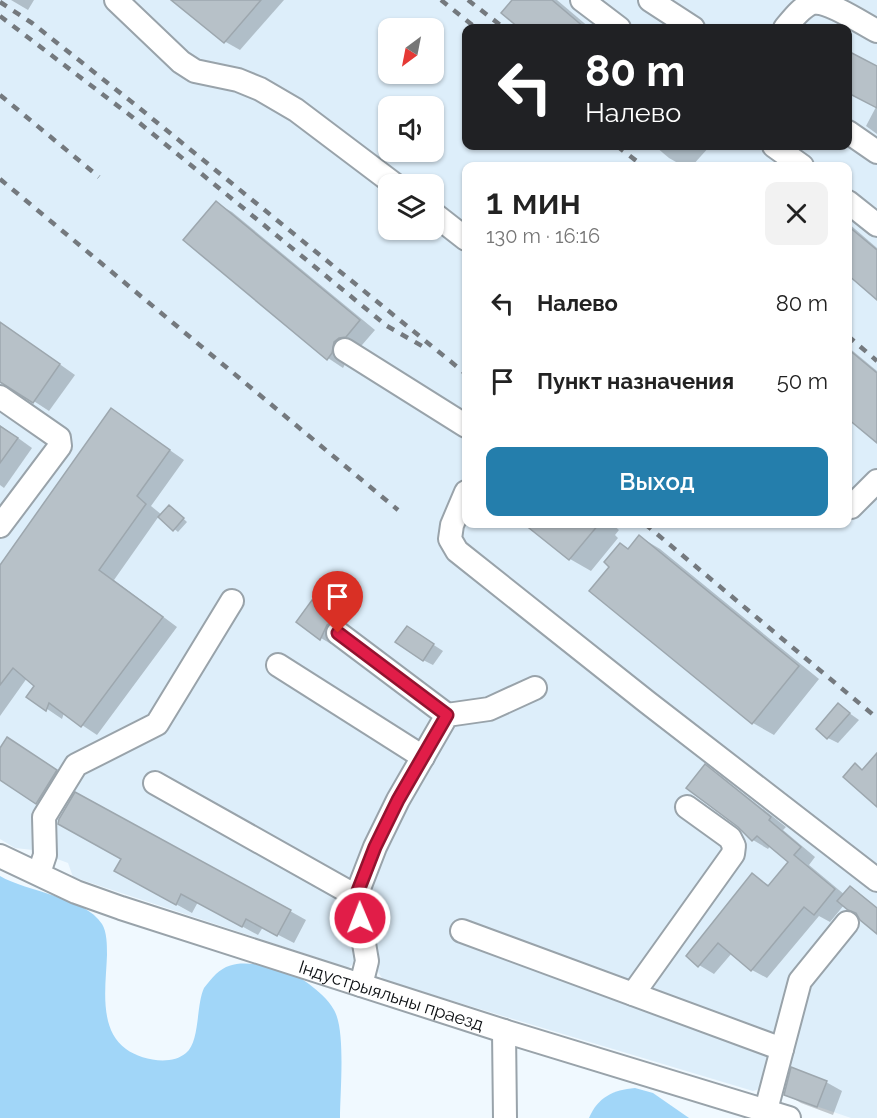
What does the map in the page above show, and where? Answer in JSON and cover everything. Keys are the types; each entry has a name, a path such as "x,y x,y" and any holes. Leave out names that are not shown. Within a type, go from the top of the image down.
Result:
{"street":[{"path":"116,0 181,62 195,71 238,80 260,89 296,110 381,174"},
{"path":"582,0 614,24"},
{"path":"650,0 687,24"},
{"path":"789,24 800,11 812,3 825,3 877,31"},
{"path":"852,135 877,152"},
{"path":"779,150 796,162"},
{"path":"852,205 877,225"},
{"path":"444,222 462,236"},
{"path":"345,350 462,423"},
{"path":"0,397 51,431 59,438 60,446 0,526"},
{"path":"852,506 877,481"},
{"path":"462,501 452,525 450,539 457,551 646,702 877,880"},
{"path":"39,873 45,855 44,817 76,765 157,724 232,601"},
{"path":"338,633 447,715 489,709 535,688"},
{"path":"278,665 423,757"},
{"path":"361,985 367,961 356,896 375,847 398,800 447,715"},
{"path":"155,783 356,896"},
{"path":"633,994 733,854 734,846 730,838 687,807"},
{"name":"Індустрыяльны праезд","path":"0,856 76,892 121,908 504,1031 789,1118"},
{"path":"766,1110 800,981 847,923"},
{"path":"462,931 782,1049"},
{"path":"504,1031 505,1118"}],"shaded area":[{"path":"0,0 877,0 877,1118 851,1118 763,1088 753,1091 383,980 372,961 358,960 348,968 73,877 68,863 33,850 15,848 0,839"},
{"path":"0,876 83,907 102,924 107,943 105,993 107,1018 111,1030 126,1049 148,1059 172,1059 186,1053 194,1041 204,988 216,974 228,966 246,964 273,967 289,972 309,984 329,1002 338,1019 341,1046 340,1118 0,1118"},
{"path":"635,1088 653,1093 689,1118 589,1118 597,1105 607,1096"}],"building":[{"path":"171,0 261,0 224,43"},
{"path":"512,0 552,0 580,24 514,24 501,13"},
{"path":"852,53 877,66 877,108 852,95"},
{"path":"216,201 360,320 346,337 334,342 332,353 327,360 183,240"},
{"path":"852,229 877,250 877,300 852,278"},
{"path":"0,322 60,364 33,403 0,382"},
{"path":"852,352 877,373 877,443 852,422"},
{"path":"111,408 170,450 137,496 146,504 99,570 163,617 81,727 49,703 46,711 26,697 34,686 13,668 0,685 0,565"},
{"path":"0,426 18,438 0,463"},
{"path":"169,505 184,518 173,531 158,517"},
{"path":"529,528 596,528 569,560"},
{"path":"639,535 799,666 752,724 589,591 609,567 604,562 620,543 628,549"},
{"path":"329,590 347,603 334,620 327,625 320,640 296,622 312,600 318,605"},
{"path":"407,626 434,644 423,661 395,642"},
{"path":"838,703 850,713 827,739 816,729"},
{"path":"7,737 57,770 36,804 0,780 0,748"},
{"path":"877,753 877,807 843,777 855,763 862,770"},
{"path":"705,764 771,817 769,820 801,847 794,855 835,889 814,915 804,907 751,971 718,943 698,967 686,956 752,873 768,886 788,862 757,836 752,841 738,827 686,788"},
{"path":"75,792 291,910 277,936 246,919 242,927 181,894 176,905 114,871 121,859 58,824"},
{"path":"850,886 877,908 877,934 860,920 856,913 837,901"},
{"path":"791,1067 827,1081 817,1107 784,1095"}],"railway":[{"path":"441,0 471,24"},
{"path":"468,0 499,24"},
{"path":"0,2 32,23 138,107 462,371"},
{"path":"0,16 131,116 387,326 422,346"},
{"path":"0,95 99,177"},
{"path":"622,150 638,162"},
{"path":"0,179 398,510"},
{"path":"852,339 877,361"},
{"path":"650,528 877,718"}],"route":[{"path":"338,633 447,715 398,800 375,847 356,896 360,918"}]}
